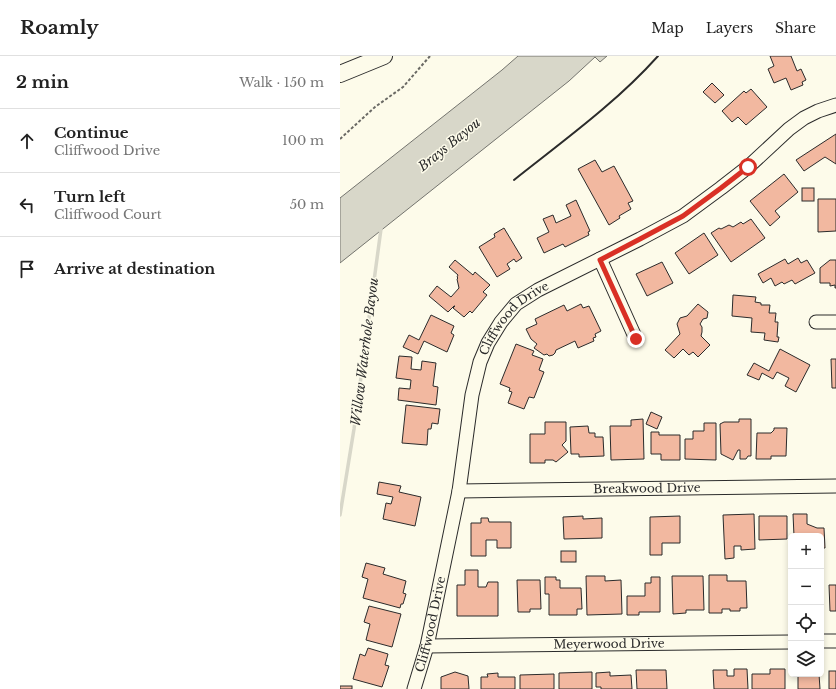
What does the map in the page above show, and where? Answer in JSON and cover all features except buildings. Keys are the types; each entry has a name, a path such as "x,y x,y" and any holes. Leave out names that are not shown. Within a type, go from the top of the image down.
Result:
{"main road":[{"path":"340,74 384,56"}],"street":[{"name":"Cliffwood Drive","path":"414,689 427,646 459,491 472,395 480,362 488,343 501,322 516,304 538,290 600,260 683,216 748,167 789,129 804,118 818,111 836,105"},
{"path":"600,260 636,339"},
{"path":"816,322 836,322"},
{"name":"Breakwood Drive","path":"459,491 836,486"},
{"path":"824,641 836,641"},
{"name":"Meyerwood Drive","path":"427,646 788,642"}],"path":[{"path":"340,139 375,106 404,87 430,56"}],"water":[{"name":"Brays Bayou","path":"518,56 607,56 600,62 595,57 569,81 340,263 340,198"}],"waterway":[{"name":"Willow Waterhole Bayou","path":"340,515 354,429 381,229"}],"wall":[{"path":"514,180 607,106 658,56"}],"route":[{"path":"636,339 600,260 683,216 748,167"}]}
